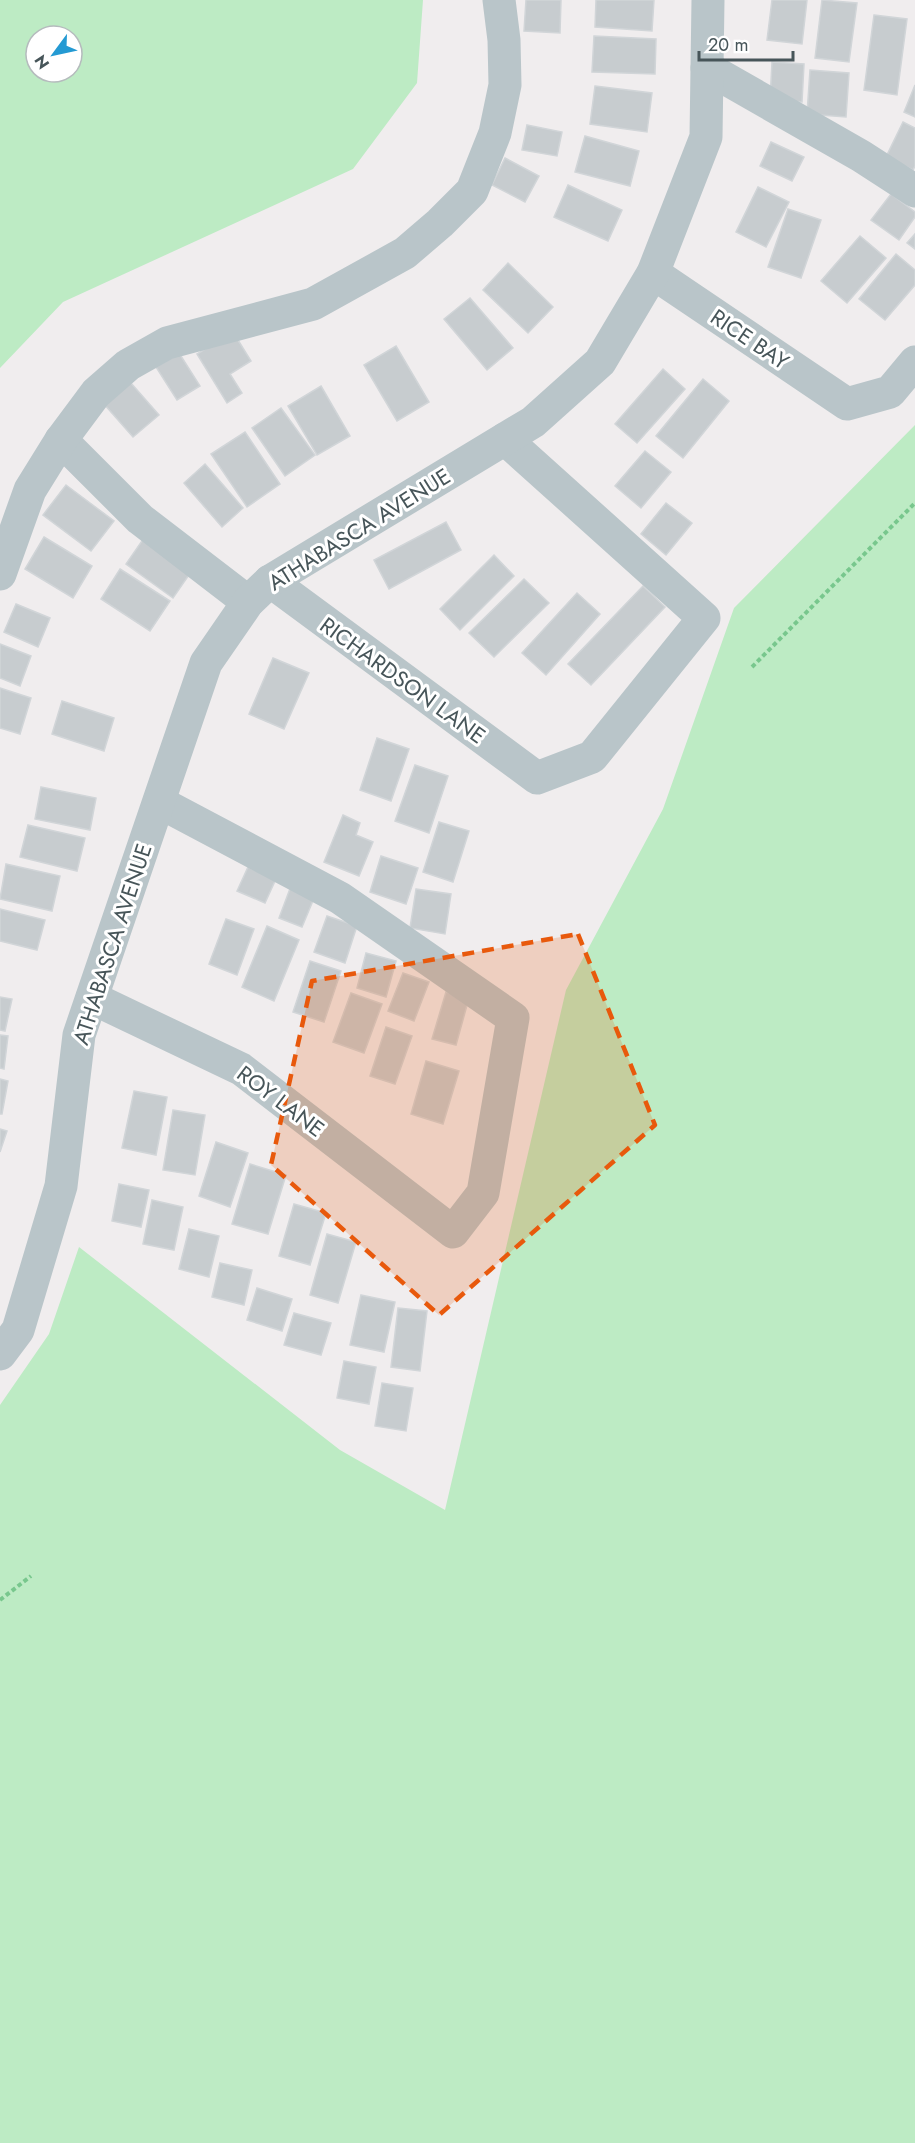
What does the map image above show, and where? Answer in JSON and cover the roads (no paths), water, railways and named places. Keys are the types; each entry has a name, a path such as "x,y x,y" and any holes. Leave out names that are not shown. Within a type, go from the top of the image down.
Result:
{"street":[{"path":"0,574 30,490 60,440 96,393 128,365 167,343 313,304 405,253 440,224 472,191 495,133 505,85 504,40 499,0"},
{"name":"ATHABASCA AVENUE","path":"0,1354 18,1330 61,1186 79,1035 206,663 259,591 533,422 600,362 653,273 706,137 708,0"},
{"path":"707,68 861,156 915,191"},
{"name":"RICE BAY","path":"653,273 847,404 890,392 915,362"},
{"name":"RICHARDSON LANE","path":"60,440 140,519 259,591 537,778 592,757 704,618 505,439"},
{"name":"ROY LANE","path":"92,998 241,1069 453,1232 483,1192 513,1018 340,898 159,802"}]}
